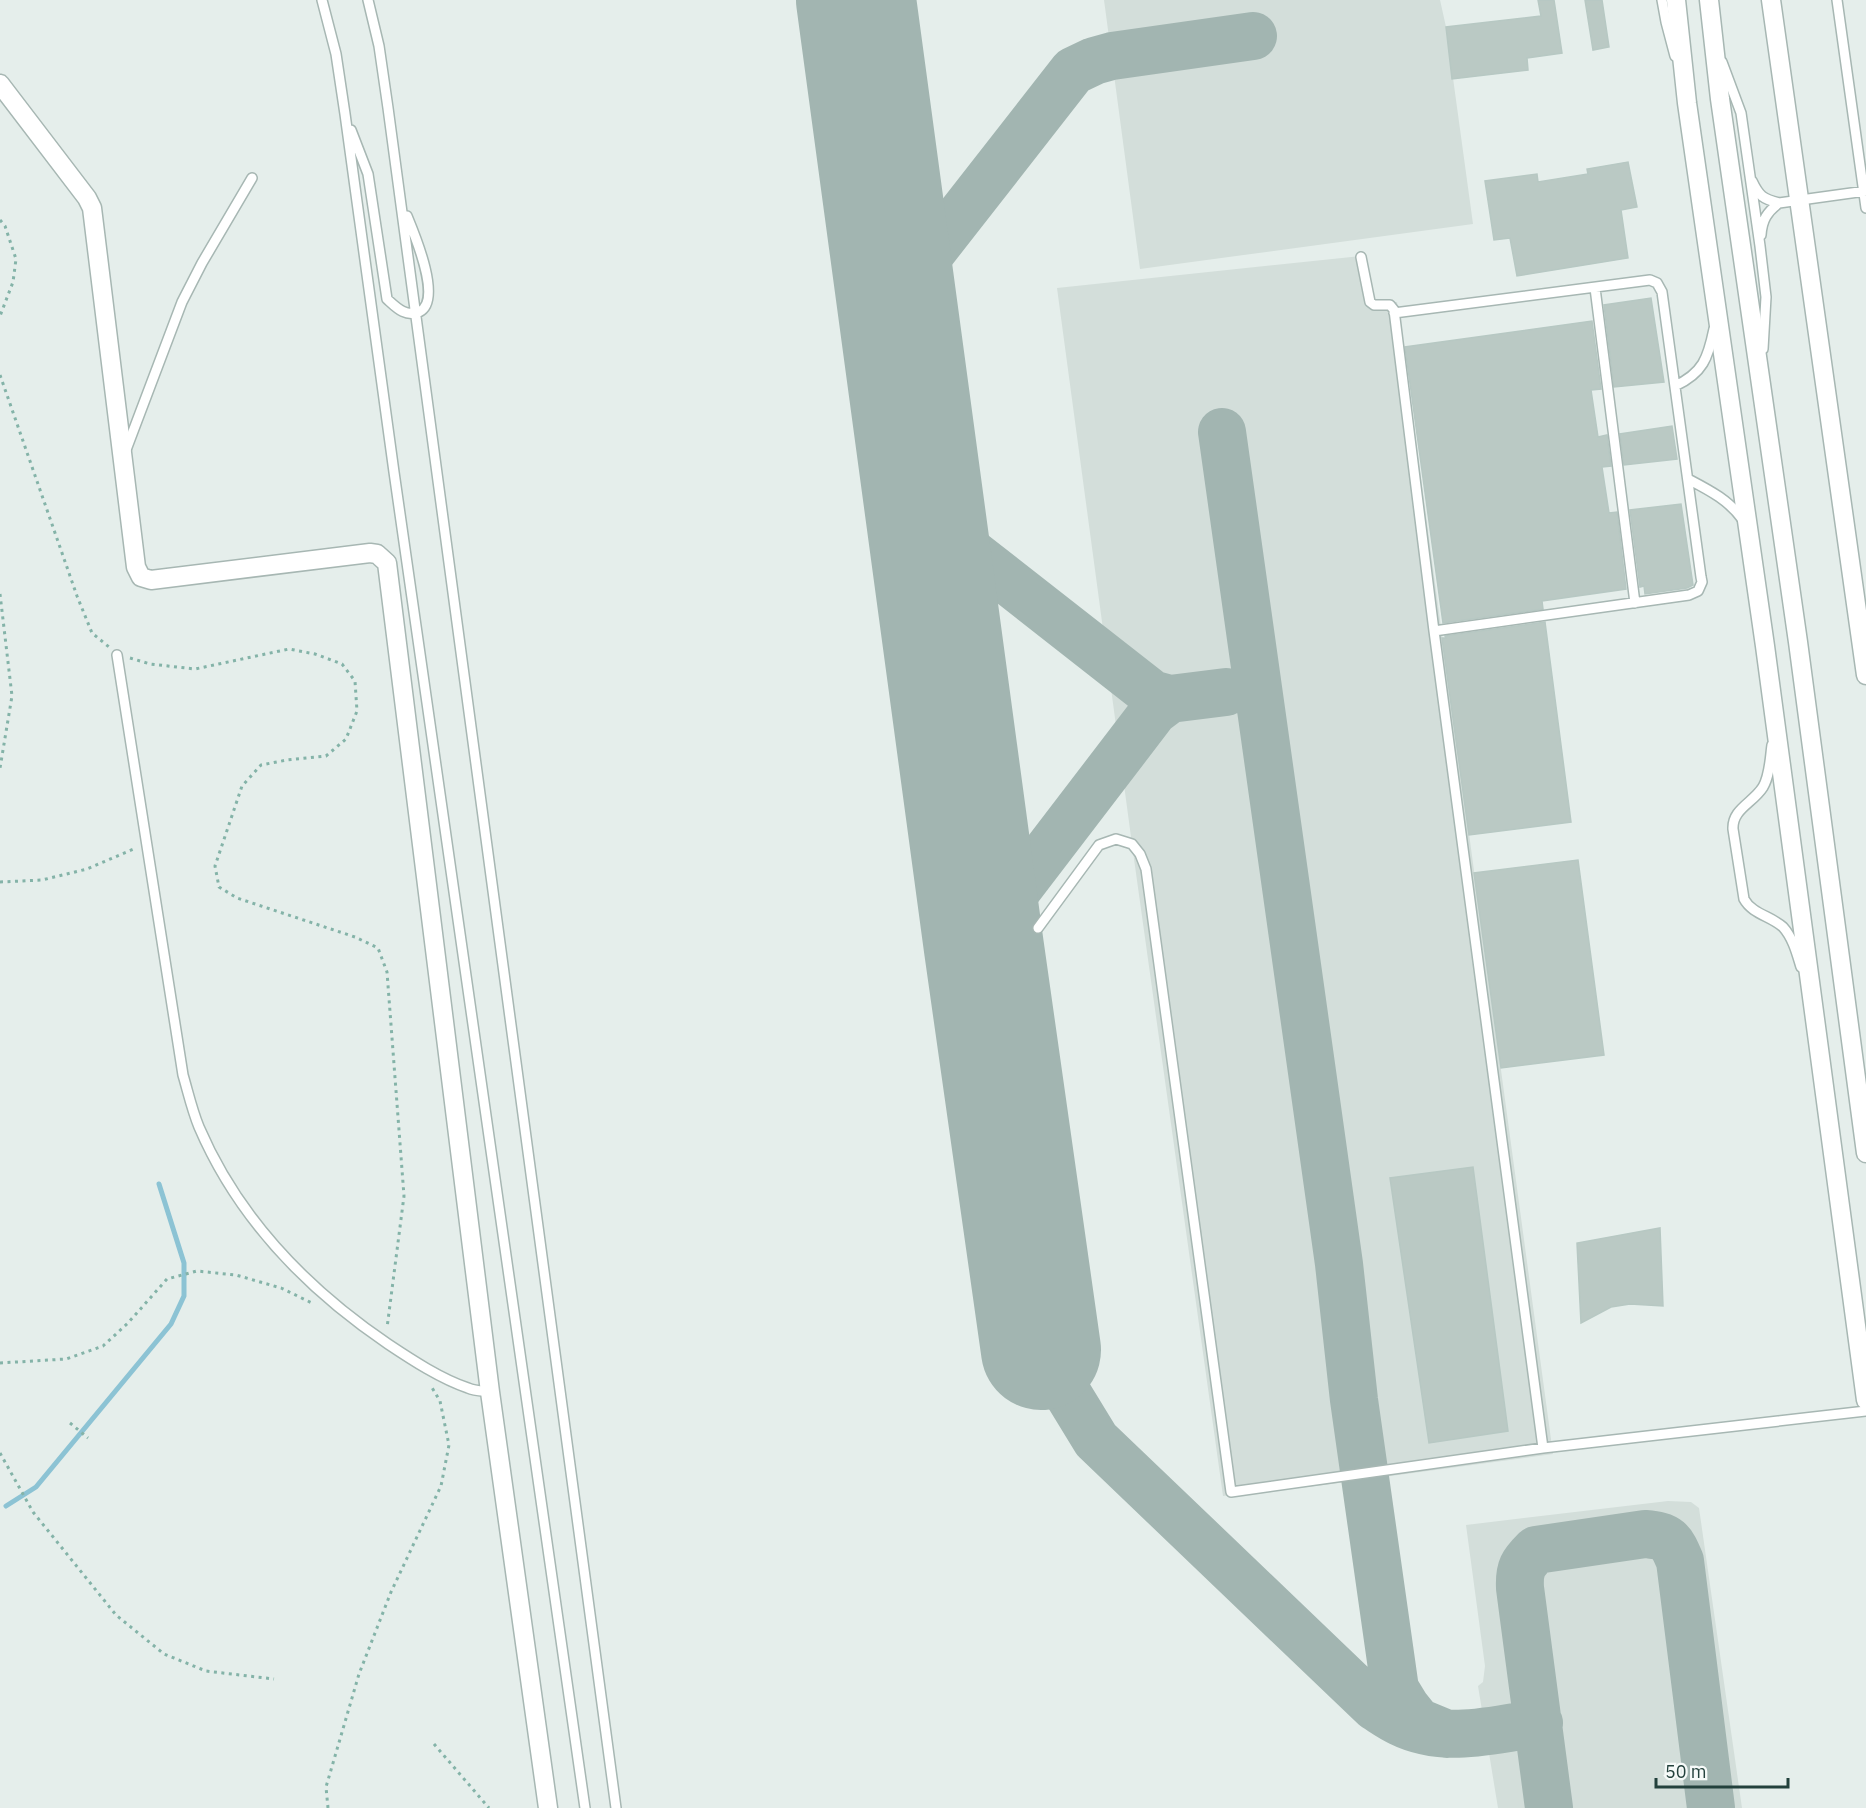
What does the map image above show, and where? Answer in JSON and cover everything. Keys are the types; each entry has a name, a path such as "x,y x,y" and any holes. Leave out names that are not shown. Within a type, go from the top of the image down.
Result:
{"street":[{"path":"1676,0 1687,103 1749,530 1866,1400"},
{"path":"1709,0 1720,99 1798,642 1866,1153"},
{"path":"1772,0 1866,675"},
{"path":"0,84 87,198 92,208 136,567 141,577 151,580 370,553 377,554 387,563 490,1392 548,1808"}],"lane":[{"path":"322,0 336,54 345,114 397,496 585,1808"},
{"path":"369,0 379,46 416,313 616,1808"},
{"path":"1662,0 1687,103"},
{"path":"1837,0 1866,208"},
{"path":"1713,34 1740,113 1767,297 1760,382"},
{"path":"345,114 368,174 387,299 403,313 416,313 423,309 429,297 425,264 400,198"},
{"path":"1748,172 1764,199 1779,203 1865,192"},
{"path":"123,458 182,303 202,263 252,178"},
{"path":"1760,246 1762,225 1768,212 1779,203"},
{"path":"1361,257 1370,302 1374,305 1390,305 1394,314 1543,1448"},
{"path":"1394,314 1650,280 1658,283 1662,292 1702,582 1698,591 1689,595 1434,632"},
{"path":"1595,288 1635,603"},
{"path":"1675,386 1689,379 1703,365 1710,349 1718,315"},
{"path":"1688,479 1728,502 1749,530"},
{"path":"117,655 183,1075 203,1135 227,1182 251,1218 286,1259 325,1297 415,1362 468,1389 490,1392"},
{"path":"1775,724 1766,782 1757,795 1736,814 1732,829 1744,899 1751,908 1778,924 1788,933 1811,994"},
{"path":"1038,928 1099,845 1116,839 1132,844 1140,854 1146,869 1231,1492 1543,1448 1866,1411"}],"path":[{"path":"0,220 16,259 13,282 0,316"},
{"path":"0,375 92,633 117,655 150,664 195,669 289,649 315,654 342,664 355,681 357,711 346,738 326,756 261,765 242,786 214,866 219,887 237,898 356,937 378,948 387,972 404,1196 385,1342"},
{"path":"0,594 12,696 0,768"},
{"path":"0,882 42,880 87,869 146,844"},
{"path":"0,1363 66,1359 103,1346 128,1323 167,1279 197,1271 236,1275 281,1288 320,1307"},
{"path":"328,1808 326,1787 359,1674 391,1592 441,1486 449,1444 440,1401 415,1362"},
{"path":"70,1424 88,1438"},
{"path":"0,1453 33,1512 116,1616 164,1654 206,1671 274,1678"},
{"path":"434,1744 489,1808"}],"shaded area":[{"path":"1104,0 1440,0 1446,27 1473,224 1140,269"},
{"path":"1361,256 1373,303 1397,302 1553,1454 1324,1485 1223,1496 1057,288"},
{"path":"1668,1501 1691,1502 1699,1508 1742,1808 1498,1808 1478,1686 1483,1682 1485,1666 1466,1525"}],"building":[{"path":"1538,0 1554,0 1562,53 1527,58 1528,70 1452,79 1446,27 1541,16"},
{"path":"1585,0 1602,0 1609,47 1593,50"},
{"path":"1628,162 1637,207 1621,210 1628,258 1517,276 1510,238 1494,240 1485,181 1537,174 1538,182 1588,174 1587,169"},
{"path":"1651,298 1664,382 1614,387 1604,305"},
{"path":"1592,321 1601,389 1591,390 1598,437 1607,435 1611,466 1602,467 1609,513 1617,512 1626,589 1542,601 1543,609 1443,623 1405,347"},
{"path":"1672,426 1677,459 1624,465 1620,434"},
{"path":"1681,504 1693,585 1687,588 1645,594 1644,586 1640,587 1630,510"},
{"path":"1545,622 1571,822 1469,835 1442,638"},
{"path":"1578,860 1604,1055 1501,1068 1474,873"},
{"path":"1473,1167 1508,1431 1429,1443 1390,1178"},
{"path":"1660,1228 1663,1306 1630,1304 1611,1307 1581,1323 1577,1243"}],"waterway":[{"path":"6,1506 36,1487 171,1324 184,1296 184,1263 159,1184"}],"taxiway":[{"path":"902,344 905,303 916,272 1073,71 1112,56 1253,36"},
{"path":"1222,432 1339,1264 1354,1400 1395,1689 1418,1722 1447,1734"},
{"path":"924,502 945,531 972,553 1152,694 1170,699 1154,711 1018,889 998,916 984,948"},
{"path":"1170,699 1226,692"},
{"path":"1041,1350 1096,1440 1375,1707 1390,1717 1417,1729 1451,1734 1487,1732 1539,1723"},
{"path":"1549,1808 1520,1588 1521,1571 1525,1562 1536,1550 1645,1534 1668,1540 1680,1561 1711,1808"}],"runway":[{"path":"856,0 984,948 1041,1350"}]}
